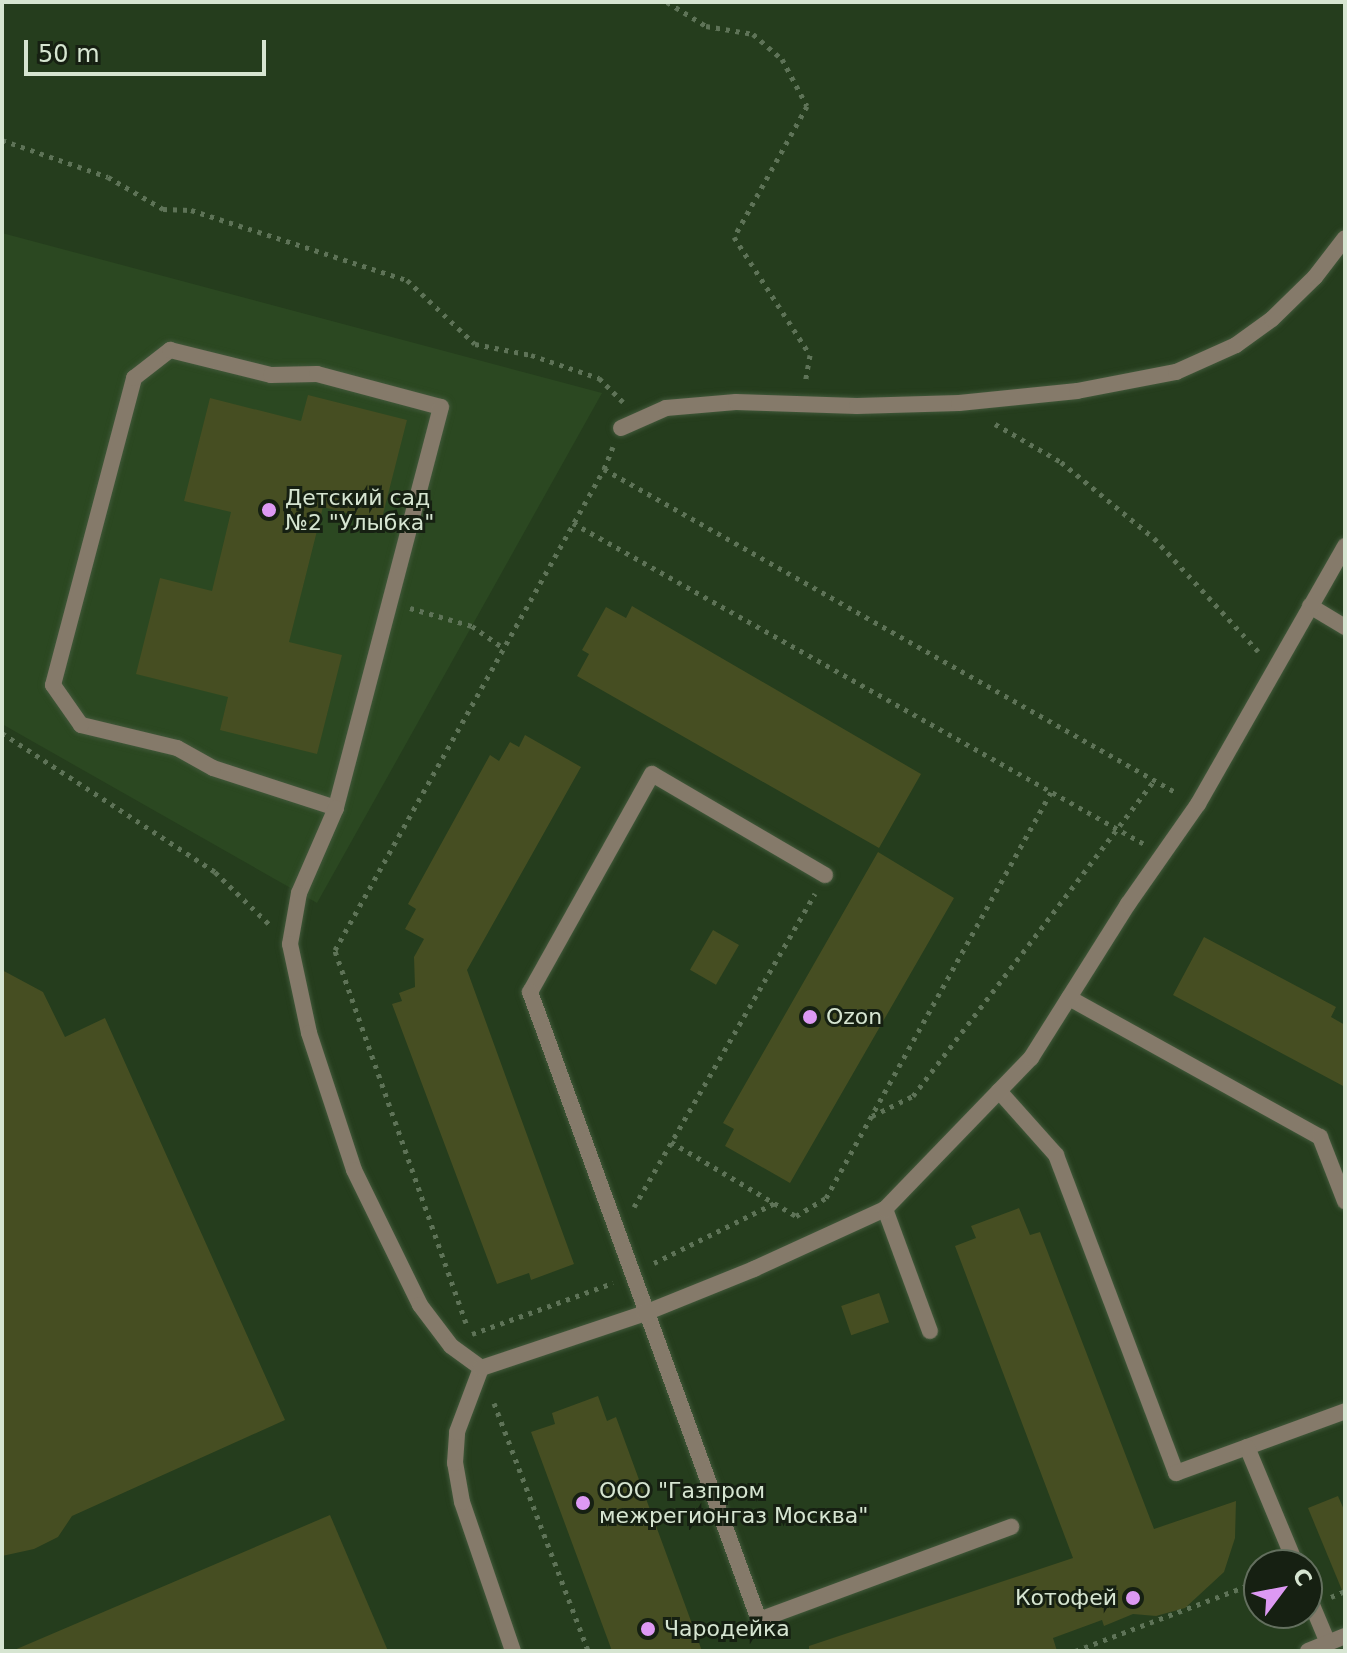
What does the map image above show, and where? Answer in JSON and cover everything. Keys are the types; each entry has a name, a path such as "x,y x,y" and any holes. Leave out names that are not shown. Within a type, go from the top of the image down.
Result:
{"lane":[{"path":"621,428 666,408 736,402 959,403 1077,391 1176,372 1236,345 1272,319 1315,277 1345,238"},
{"path":"336,808 213,768 177,748 81,725 53,685 134,378 170,350 271,375 317,374 441,407 336,808 299,893 290,944 309,1033 354,1170 420,1305 451,1346 481,1368"},
{"path":"481,1368 645,1313 754,1269 885,1209 1031,1058 1198,804 1345,546"},
{"path":"1310,606 1345,627"},
{"path":"825,875 652,774 530,992 759,1620 1011,1527"},
{"path":"1069,998 1320,1137 1345,1201"},
{"path":"999,1091 1056,1155 1176,1473 1345,1411"},
{"path":"885,1209 930,1331"},
{"path":"481,1368 457,1432 455,1463 465,1513 513,1651"},
{"path":"1247,1447 1289,1549"},
{"path":"1322,1629 1328,1643"},
{"path":"1308,1651 1345,1636"}],"path":[{"path":"667,2 706,26 753,34 782,59 807,106 734,237 810,355 802,404"},
{"path":"2,140 108,177 163,209 191,210 407,280 475,344 531,355 599,378 641,419"},
{"path":"959,403 1061,462 1154,538 1274,667"},
{"path":"573,523 1163,854"},
{"path":"391,603 472,626 504,648"},
{"path":"2,733 215,872 290,944"},
{"path":"872,1116 913,1096 1155,780"},
{"path":"671,1142 796,1216 826,1198 1051,792"},
{"path":"618,1234 825,875"},
{"path":"632,1276 775,1203"},
{"path":"494,1403 588,1651"},
{"path":"1075,1651 1243,1588"}],"shaded area":[{"name":"Детский сад №2 \"Улыбка\"","path":"2,233 602,393 317,903 2,724"}],"building":[{"path":"308,395 407,420 381,522 323,507 289,642 342,655 317,754 220,730 228,697 136,674 160,578 212,591 231,512 184,501 210,398 301,421"},
{"path":"632,606 921,774 879,848 577,676 589,654 582,650 606,607 626,618"},
{"path":"525,735 581,767 467,970 574,1264 531,1280 529,1273 497,1284 392,1004 402,1001 399,993 415,987 414,957 424,939 405,929 416,909 408,904 490,755 499,761 510,742 519,747"},
{"path":"878,852 954,898 790,1183 725,1146 734,1129 723,1123"},
{"path":"713,930 739,945 716,985 690,970"},
{"path":"1204,937 1336,1007 1331,1017 1345,1025 1345,1087 1173,995"},
{"path":"2,970 43,992 65,1037 105,1018 285,1420 72,1516 58,1537 34,1549 2,1556"},
{"path":"1019,1208 1030,1235 1040,1232 1154,1529 1236,1501 1235,1538 1224,1572 1185,1608 1156,1616 1133,1614 1104,1626 1102,1620 1053,1638 1057,1651 809,1651 809,1646 1073,1558 955,1246 976,1238 971,1226"},
{"path":"879,1293 889,1322 851,1335 841,1306"},
{"path":"598,1396 607,1421 616,1417 702,1651 612,1651 531,1432 555,1424 552,1413"},
{"path":"1338,1496 1345,1512 1344,1595 1308,1508"},
{"path":"330,1515 388,1651 12,1651"}],"place":[{"name":"Детский сад №2 \"Улыбка\"","path":"269,510"},
{"name":"Ozon","path":"810,1017"},
{"name":"ООО \"Газпром межрегионгаз Москва\"","path":"583,1503"},
{"name":"Котофей","path":"1133,1598"},
{"name":"Чародейка","path":"648,1629"}]}
